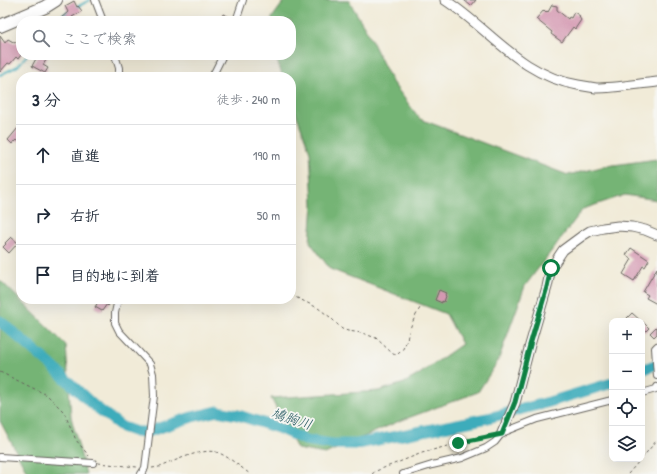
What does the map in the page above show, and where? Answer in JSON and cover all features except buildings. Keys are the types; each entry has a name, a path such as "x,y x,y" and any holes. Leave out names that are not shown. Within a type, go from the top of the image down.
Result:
{"highway":[{"path":"24,16 45,7 56,0"},
{"path":"0,26 16,19"}],"main road":[{"path":"448,1 518,59 539,72 567,83 595,88 657,82"},
{"path":"502,434 515,402 551,268 563,250 590,231 603,228 618,226 632,227 657,235"}],"street":[{"path":"238,16 243,0"},
{"path":"96,1 101,16"},
{"path":"116,60 119,72"},
{"path":"214,72 220,60"},
{"path":"117,304 115,323 119,331 150,364 153,374 154,396 146,468 141,474"},
{"path":"656,347 657,376"},
{"path":"645,392 656,389 657,387"},
{"path":"403,474 462,458 486,448 495,442 502,434 537,419 609,401"},
{"path":"0,457 93,463"}],"path":[{"path":"296,297 318,308 342,329 362,333 376,338 396,355 402,350 420,308"},
{"path":"0,372 47,395 53,400 64,412 76,440 93,463 146,468 159,467 200,452 216,452 250,474"},
{"path":"372,474 376,471 422,453 458,443 502,434"},
{"path":"645,454 657,440"},
{"path":"628,474 638,462"}],"green space":[{"path":"285,0 349,1 367,31 392,82 420,119 568,175 606,166 657,159 657,200 625,195 583,209 525,286 498,361 478,392 397,422 325,454 297,449 271,398 379,391 404,383 462,344 446,314 330,269 310,242 313,204 310,152 296,113 296,72 281,72 277,60 296,60 296,16 273,16"},
{"path":"0,280 16,296 16,304 24,304 66,345 71,417 86,474 28,474 0,421"}],"waterway":[{"path":"77,7 90,0"},
{"path":"60,16 70,11"},
{"path":"0,75 18,66 23,60"},
{"name":"鳩胸川","path":"0,321 51,365 92,404 122,427 136,432 147,432 192,417 218,411 238,415 278,428 305,440 332,444 357,444 488,418 609,384"},
{"name":"鳩胸川","path":"645,369 657,364"}],"route":[{"path":"458,443 502,434 515,402 551,268"}]}
